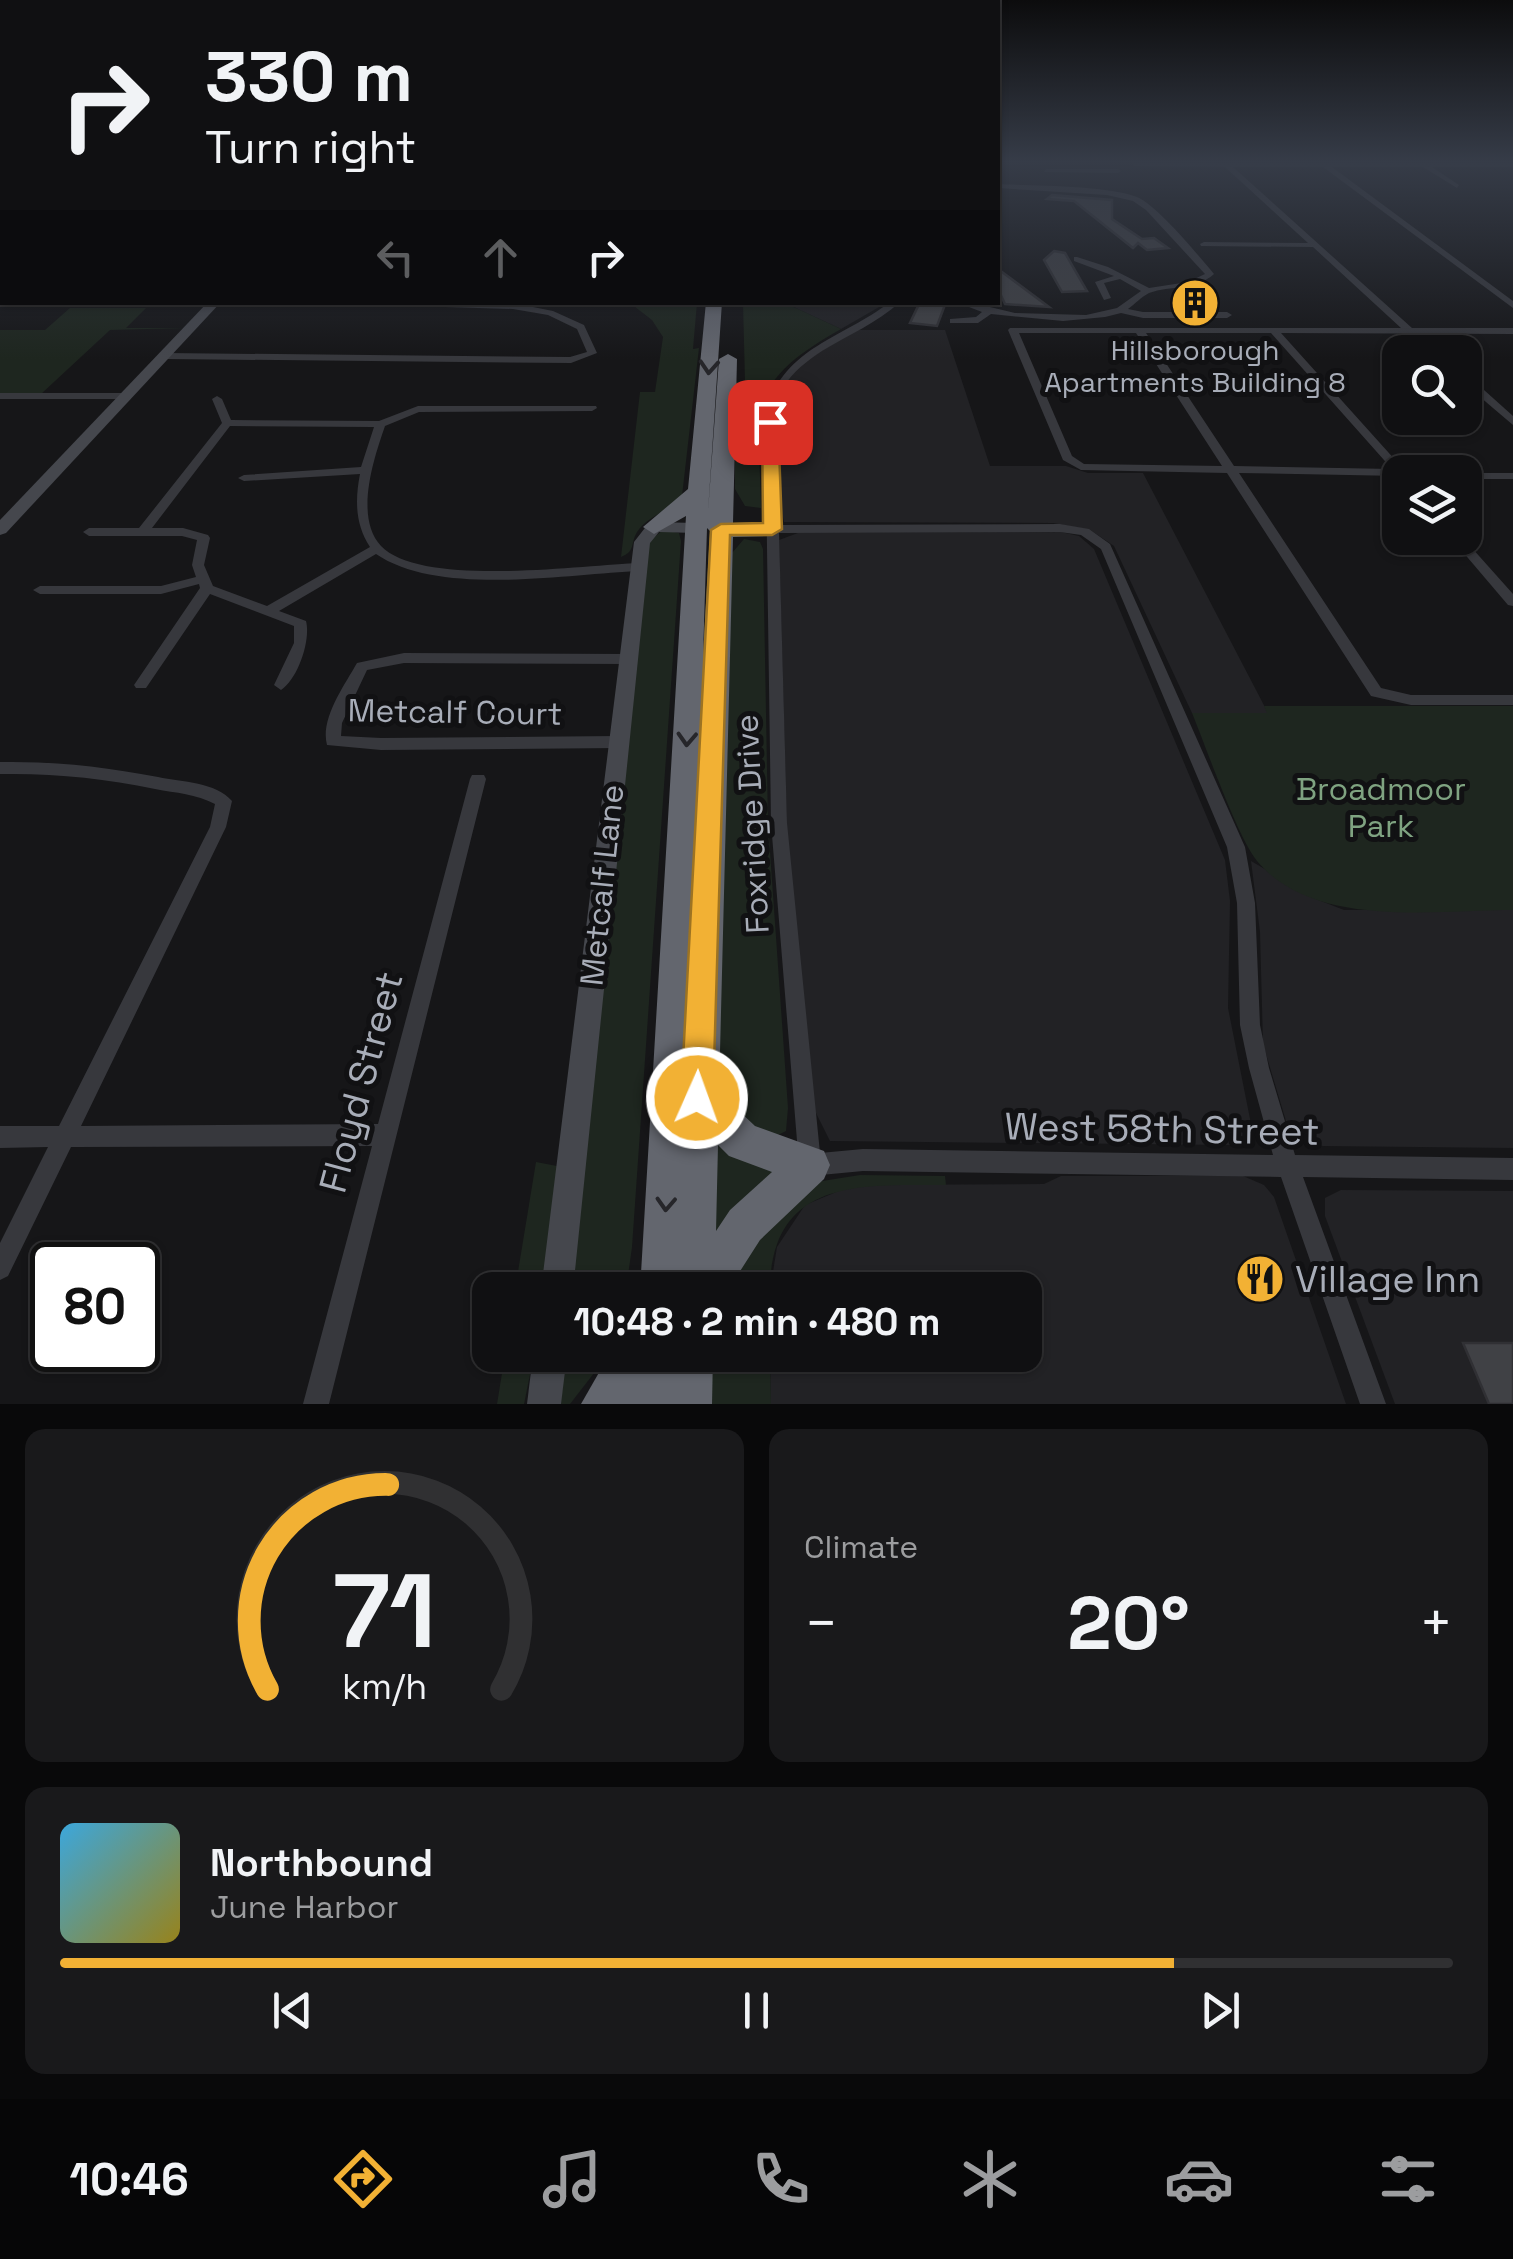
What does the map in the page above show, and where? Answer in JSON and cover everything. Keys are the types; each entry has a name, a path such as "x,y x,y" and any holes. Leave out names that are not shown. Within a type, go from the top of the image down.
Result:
{"highway":[{"path":"714,305 704,432 712,488 772,529"},
{"path":"678,1272 697,1098 714,647 705,593 707,544 730,305"},
{"path":"677,1272 712,472 704,432"},
{"path":"654,527 712,488"},
{"path":"708,528 772,529"},
{"path":"694,1272 810,1165 743,1142 697,1098"},
{"path":"605,1404 625,1372"},
{"path":"657,1404 658,1372"},
{"path":"688,1404 689,1372"}],"street":[{"path":"1121,310 1148,291 1201,281 1210,273 1167,229"},
{"path":"1297,229 1410,331"},
{"path":"1410,229 1513,305"},
{"path":"1204,244 1315,245"},
{"path":"1077,260 1111,267 1119,277 1148,291"},
{"path":"1107,298 1099,282 1119,277"},
{"path":"0,530 213,305"},
{"path":"166,356 589,357 582,327 534,309 445,305"},
{"name":"Foxridge Drive","path":"810,1165 782,876 770,414 778,388 792,369 891,305"},
{"path":"967,305 987,313 1091,315 1121,310 1140,315 1227,314"},
{"path":"953,321 976,320 987,313"},
{"path":"1382,473 1095,470 1072,463 1012,330 1513,331"},
{"path":"1139,330 1376,692 1410,700 1513,700"},
{"path":"1274,330 1384,455"},
{"path":"1482,394 1513,422"},
{"path":"0,396 127,396"},
{"path":"217,399 227,423"},
{"path":"227,423 380,424 418,409 592,408"},
{"path":"143,532 227,423"},
{"path":"380,424 363,470 363,496 376,548 394,562 434,573 640,567"},
{"path":"244,478 363,470"},
{"path":"1482,476 1513,476"},
{"path":"654,527 708,528"},
{"name":"Metcalf Lane","path":"560,1272 627,659 642,542 654,527"},
{"path":"772,529 1060,528 1088,534 1106,547 1236,847 1246,905 1250,1025 1288,1165 1374,1404"},
{"path":"88,532 198,533 204,538 204,584 141,685"},
{"path":"271,610 376,548"},
{"path":"1472,555 1513,602"},
{"path":"40,590 160,590 204,584 271,610 301,624 305,633 281,685"},
{"name":"Metcalf Court","path":"618,742 381,744 333,740 334,723 362,666 404,658 627,659"},
{"path":"0,768 105,770 167,785 202,787 224,801 218,826 0,1268"},
{"name":"Floyd Street","path":"316,1404 382,1136 478,779"},
{"path":"0,1137 382,1136"},
{"name":"West 58th Street","path":"810,1165 863,1160 1513,1169"},
{"path":"544,1404 548,1372"}],"shaded area":[{"path":"789,305 883,305 841,329"},
{"path":"856,330 945,330 990,466 1066,466 1088,473 1143,473 1268,713 1192,713 1114,546 1090,530 1053,523 784,522 774,479 775,403 789,374"},
{"path":"1061,532 1079,536 1094,549 1225,860 1230,901 1228,1008 1254,1139 1229,1145 830,1141 815,1111 788,866 779,540 798,533"},
{"path":"1251,861 1316,899 1344,910 1513,910 1513,1148 1323,1146 1304,1142 1289,1131 1263,1044 1260,932"},
{"path":"1061,1176 1243,1176 1264,1185 1274,1197 1346,1404 771,1404 770,1372 1042,1372 1042,1272 773,1272 777,1247 805,1205 853,1185 1044,1184"},
{"path":"1341,1190 1513,1191 1513,1404 1395,1404 1325,1216 1325,1198"}],"green space":[{"path":"633,305 697,305 693,349 699,348 682,496 641,526 631,550 621,557 640,392 655,392 663,337 652,320"},
{"path":"743,305 789,305 841,329 787,366 764,401 759,445 761,508 745,506 735,489 735,382 745,382"},
{"path":"70,308 146,308 126,328 187,328 110,330 41,394 0,394 0,330 45,330"},
{"path":"663,530 679,533 681,541 632,1247 629,1272 572,1272 647,543"},
{"path":"744,539 760,542 763,549 768,823 788,1108 786,1131 766,1141 723,1097 718,1068 732,553"},
{"name":"Broadmoor Park","path":"1264,706 1513,706 1513,910 1377,911 1310,897 1281,883 1249,849 1192,713 1267,713"},
{"path":"713,1140 786,1165 714,1243"},
{"path":"536,1162 557,1166 544,1272 518,1272"},
{"path":"860,1175 945,1176 946,1185 854,1188 827,1195 804,1207 786,1226 774,1253 772,1272 728,1272 816,1182"},
{"path":"502,1372 531,1372 524,1404 497,1404"},
{"path":"561,1372 595,1372 570,1404 557,1404"},
{"path":"712,1372 770,1372 771,1404 711,1404"}],"building":[{"path":"1109,229 1126,229 1142,239 1154,238 1168,248 1147,250 1138,243 1133,248"},
{"path":"1054,251 1065,253 1087,291 1062,292 1044,260"},
{"path":"1000,270 1049,307 1005,304 1000,293"},
{"path":"919,305 945,305 937,326 910,323"},
{"path":"1463,1343 1513,1343 1513,1404 1489,1404"}],"place":[{"name":"Hillsborough Apartments Building 8","path":"1195,303"},
{"name":"Village Inn","path":"1260,1279"}],"route":[{"path":"697,1098 721,530 772,529 770,422"}]}
